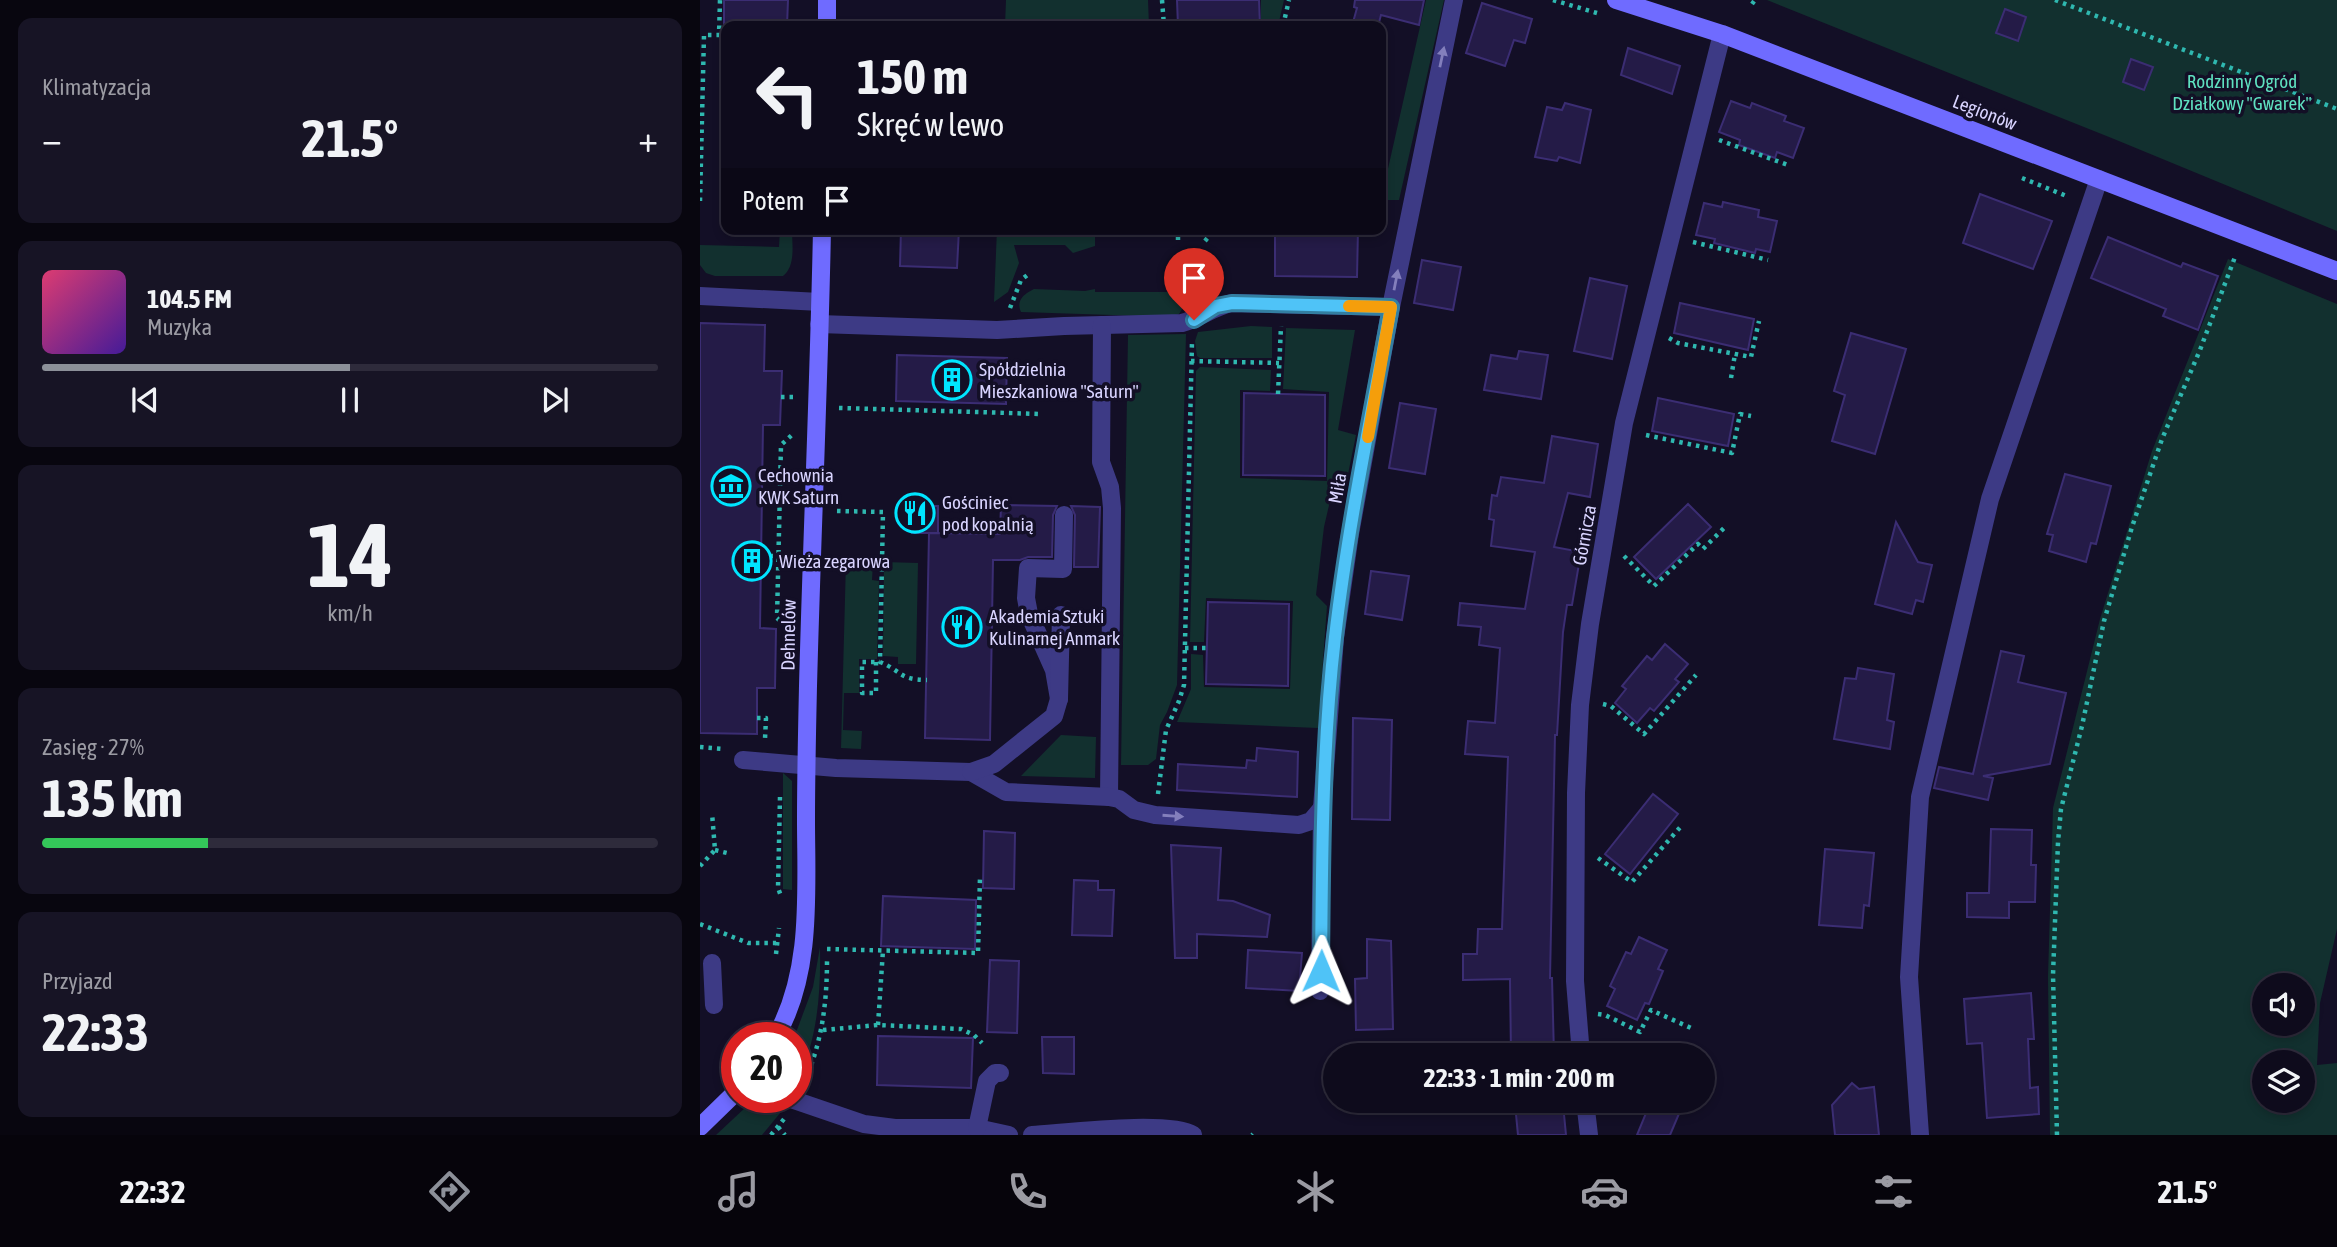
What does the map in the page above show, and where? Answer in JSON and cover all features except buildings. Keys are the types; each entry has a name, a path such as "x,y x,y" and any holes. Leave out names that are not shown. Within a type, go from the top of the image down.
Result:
{"street":[{"path":"827,0 827,21"},
{"name":"Miła","path":"1320,991 1322,807 1335,638 1350,534 1391,307 1454,0"},
{"name":"Legionów","path":"1616,0 1722,34 2337,271"},
{"name":"Górnicza","path":"1580,1043 1575,981 1576,793 1580,705 1590,624 1624,423 1722,34"},
{"path":"1920,1135 1909,977 1920,797 1990,499 2099,178"},
{"name":"Dehnelów","path":"782,1022 790,1004 803,949 806,902 806,765 822,235"},
{"path":"700,296 820,302"},
{"path":"818,324 1007,329 1182,323 1194,320 1216,306 1232,303 1391,307"},
{"path":"1102,325 1101,462 1110,487 1112,508 1109,797"},
{"path":"1059,699 1054,670 1032,625 1026,598 1028,568 1063,569 1064,514"},
{"path":"743,760 836,768 971,772 995,764 1054,716 1059,699 1061,615"},
{"path":"971,772 1006,792 1109,797 1119,799 1134,810 1155,815 1299,825 1311,821 1322,807"},
{"path":"712,963 706,984 714,1005"},
{"path":"977,1128 987,1081 995,1073 1000,1073"},
{"path":"700,1127 721,1107"},
{"path":"812,1107 871,1126 977,1128 1009,1135"},
{"path":"1586,1113 1589,1135"},
{"path":"1032,1135 1160,1127 1193,1135"}],"path":[{"path":"700,201 704,35 719,35 720,0"},
{"path":"1162,0 1164,21"},
{"path":"1284,21 1289,0"},
{"path":"2055,0 2337,109"},
{"path":"1709,136 1787,165"},
{"path":"1178,235 1178,240"},
{"path":"1205,241 1210,235"},
{"path":"1683,240 1768,260"},
{"path":"2057,1135 2053,975 2057,842 2061,809 2104,621 2132,527 2162,439 2200,350 2236,253"},
{"path":"1007,329 1012,301 1021,280 1030,273"},
{"path":"1278,394 1282,304"},
{"path":"1155,815 1166,730 1184,685 1194,320"},
{"path":"1662,335 1678,344 1751,357 1759,321"},
{"path":"1731,378 1735,354"},
{"path":"1191,362 1279,363"},
{"path":"796,383 796,408"},
{"path":"781,397 796,397"},
{"path":"834,408 1042,414"},
{"path":"1642,434 1732,453 1740,414 1751,415"},
{"path":"788,628 777,618 781,446 795,432"},
{"path":"832,511 883,512 878,662 876,694 862,693 862,662 878,662 910,680 926,680"},
{"path":"1619,564 1620,552 1654,586 1698,544 1703,549 1726,526"},
{"path":"761,556 778,556"},
{"path":"1185,648 1207,648"},
{"path":"1604,691 1602,707 1611,705 1644,734 1696,675"},
{"path":"757,718 766,718 765,751"},
{"path":"780,763 778,888 783,900"},
{"path":"700,866 715,850 712,813"},
{"path":"1594,869 1594,857 1602,859 1632,882 1683,824"},
{"path":"715,850 727,853"},
{"path":"827,949 978,953 980,877"},
{"path":"776,961 776,943 781,920"},
{"path":"700,924 748,943 776,943"},
{"path":"812,1063 823,1030 828,938"},
{"path":"878,1025 883,950"},
{"path":"1596,1025 1596,1014 1605,1015 1640,1032 1651,1010 1692,1028"},
{"path":"823,1030 878,1025 961,1029 974,1035 982,1043"},
{"path":"771,1135 784,1113"},
{"path":"778,1127 785,1135"}],"green space":[{"path":"1006,0 1148,0 1149,21 1005,21"},
{"path":"1261,0 1284,0 1279,21 1261,21"},
{"path":"1426,0 1444,0 1399,200 1386,200 1386,178"},
{"name":"Rodzinny Ogród Działkowy \"Gwarek\"","path":"1767,0 2337,0 2337,231 2114,139"},
{"path":"780,235 792,235 792,261 783,276 715,276 706,273 700,265 700,245 779,247"},
{"path":"997,235 1095,235 1095,246 1073,253 1065,245 1014,245 1019,263 1008,292 994,302"},
{"path":"2228,259 2337,304 2337,929 2320,1003 2317,1065 2337,1063 2337,1135 2050,1135 2048,977 2053,808 2100,619 2152,451"},
{"path":"1034,289 1193,292 1179,314 1173,317 1021,312 1022,298"},
{"path":"1251,326 1272,327 1272,358 1197,356 1195,341 1198,332"},
{"path":"1286,328 1355,330 1338,430 1356,435 1347,479 1333,488 1324,527 1316,595 1327,606 1318,728 1177,722 1191,689 1191,654 1203,655 1204,687 1290,689 1293,601 1206,598 1204,642 1190,642 1196,371 1200,367 1271,370 1270,391 1240,390 1240,478 1327,481 1329,392 1283,389"},
{"path":"1186,334 1177,685 1160,725 1156,759 1148,765 1121,765 1128,335"},
{"path":"846,561 873,562 872,580 879,581 877,659 859,659 859,693 844,693 843,730 862,731 861,749 841,748"},
{"path":"884,562 918,563 916,664 898,664 898,657 883,656"},
{"path":"1061,735 1096,737 1095,778 1021,776"},
{"path":"783,773 792,781 792,890 783,889"},
{"path":"820,947 820,983 812,1039 812,1022 800,1022 813,987"},
{"path":"740,1113 780,1113 762,1135 716,1135"}],"slow traffic":[{"path":"1349,306 1391,307 1368,437"}],"place":[{"name":"Spółdzielnia Mieszkaniowa \"Saturn\"","path":"952,380"},
{"name":"Cechownia KWK Saturn","path":"731,486"},
{"name":"Gościniec pod kopalnią","path":"915,513"},
{"name":"Wieża zegarowa","path":"752,561"},
{"name":"Akademia Sztuki Kulinarnej Anmark","path":"962,627"}],"route":[{"path":"1194,320 1216,306 1232,303 1391,307 1350,534 1335,638 1322,807 1321,971"}]}
